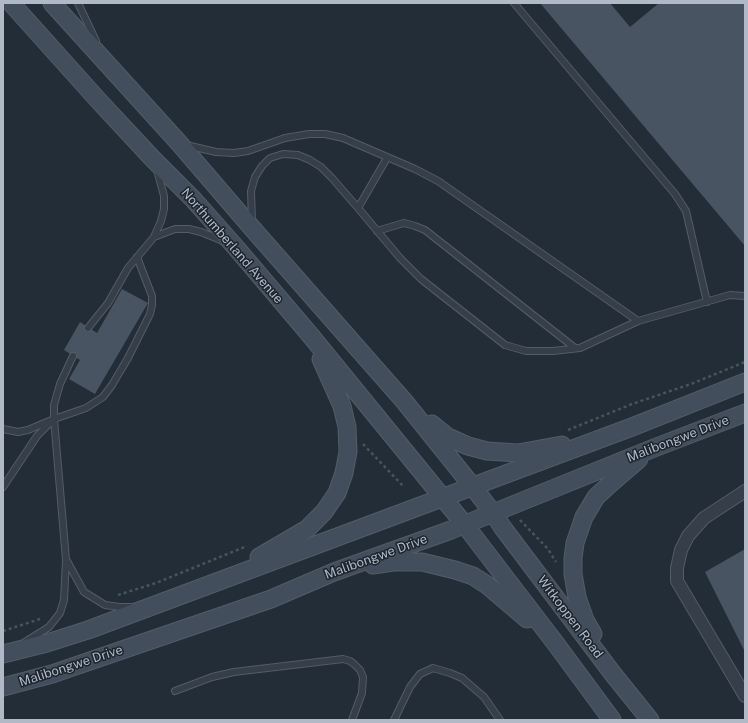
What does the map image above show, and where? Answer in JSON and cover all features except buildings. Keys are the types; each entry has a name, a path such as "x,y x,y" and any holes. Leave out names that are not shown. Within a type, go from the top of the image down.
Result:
{"main road":[{"name":"Northumberland Avenue","path":"12,3 152,158 193,199 238,250 311,336 465,525"},
{"name":"Northumberland Avenue","path":"52,3 179,143 404,401 473,486"},
{"path":"221,580 307,529 324,512 337,494 344,473 348,452 347,427 342,406 311,336"},
{"path":"3,654 47,643 88,630 632,427 743,381"},
{"path":"404,401 448,437 468,446 501,453 518,453 545,448 596,434 632,427"},
{"name":"Malibongwe Drive","path":"3,687 52,674 271,599 334,572 465,525 654,448 745,414"},
{"path":"613,674 585,620 577,597 573,574 575,544 584,517 596,497 654,448"},
{"name":"Witkoppen Road","path":"473,486 613,674 650,720"},
{"path":"465,525 612,720"},
{"path":"334,572 393,562 422,562 455,570 473,576 487,585 556,644"}],"street":[{"path":"745,491 704,518 688,536 681,550 677,568 677,581 745,696"}],"lane":[{"path":"78,3 104,59"},
{"path":"514,3 675,194 686,211 707,302"},
{"path":"179,143 216,152 234,153 248,151 285,138 309,134 325,134 343,138 415,169 438,182 638,321"},
{"path":"252,228 251,191 255,177 262,166 270,158 282,154 298,155 310,160 321,167 332,178 400,258 421,279 505,345 526,351 553,351 580,348 638,321 730,295 745,296"},
{"path":"88,328 108,303 128,268 154,237 161,221 164,209 164,196 160,179 152,158"},
{"path":"358,208 387,158"},
{"path":"377,231 404,223 425,230 575,348"},
{"path":"154,237 175,230 189,229 215,237 238,250"},
{"path":"3,429 18,432 28,430 86,408 103,397 128,358 150,314 152,296 137,257"},
{"path":"3,654 49,627 60,613 64,600 66,560 54,405 58,391 73,356"},
{"path":"3,487 37,436 54,419"},
{"path":"66,560 84,592 99,602 105,605 120,607 149,607"},
{"path":"175,691 212,677 242,671 343,659 354,664 360,670 363,677 362,693 352,720"},
{"path":"394,720 410,687 420,674 433,668 462,678 484,697 500,720"}],"path":[{"path":"564,431 632,404 697,382 745,362"},
{"path":"361,442 404,487"},
{"path":"520,520 548,549 559,565"},
{"path":"114,596 156,582 253,543"},
{"path":"3,631 45,617"}]}
